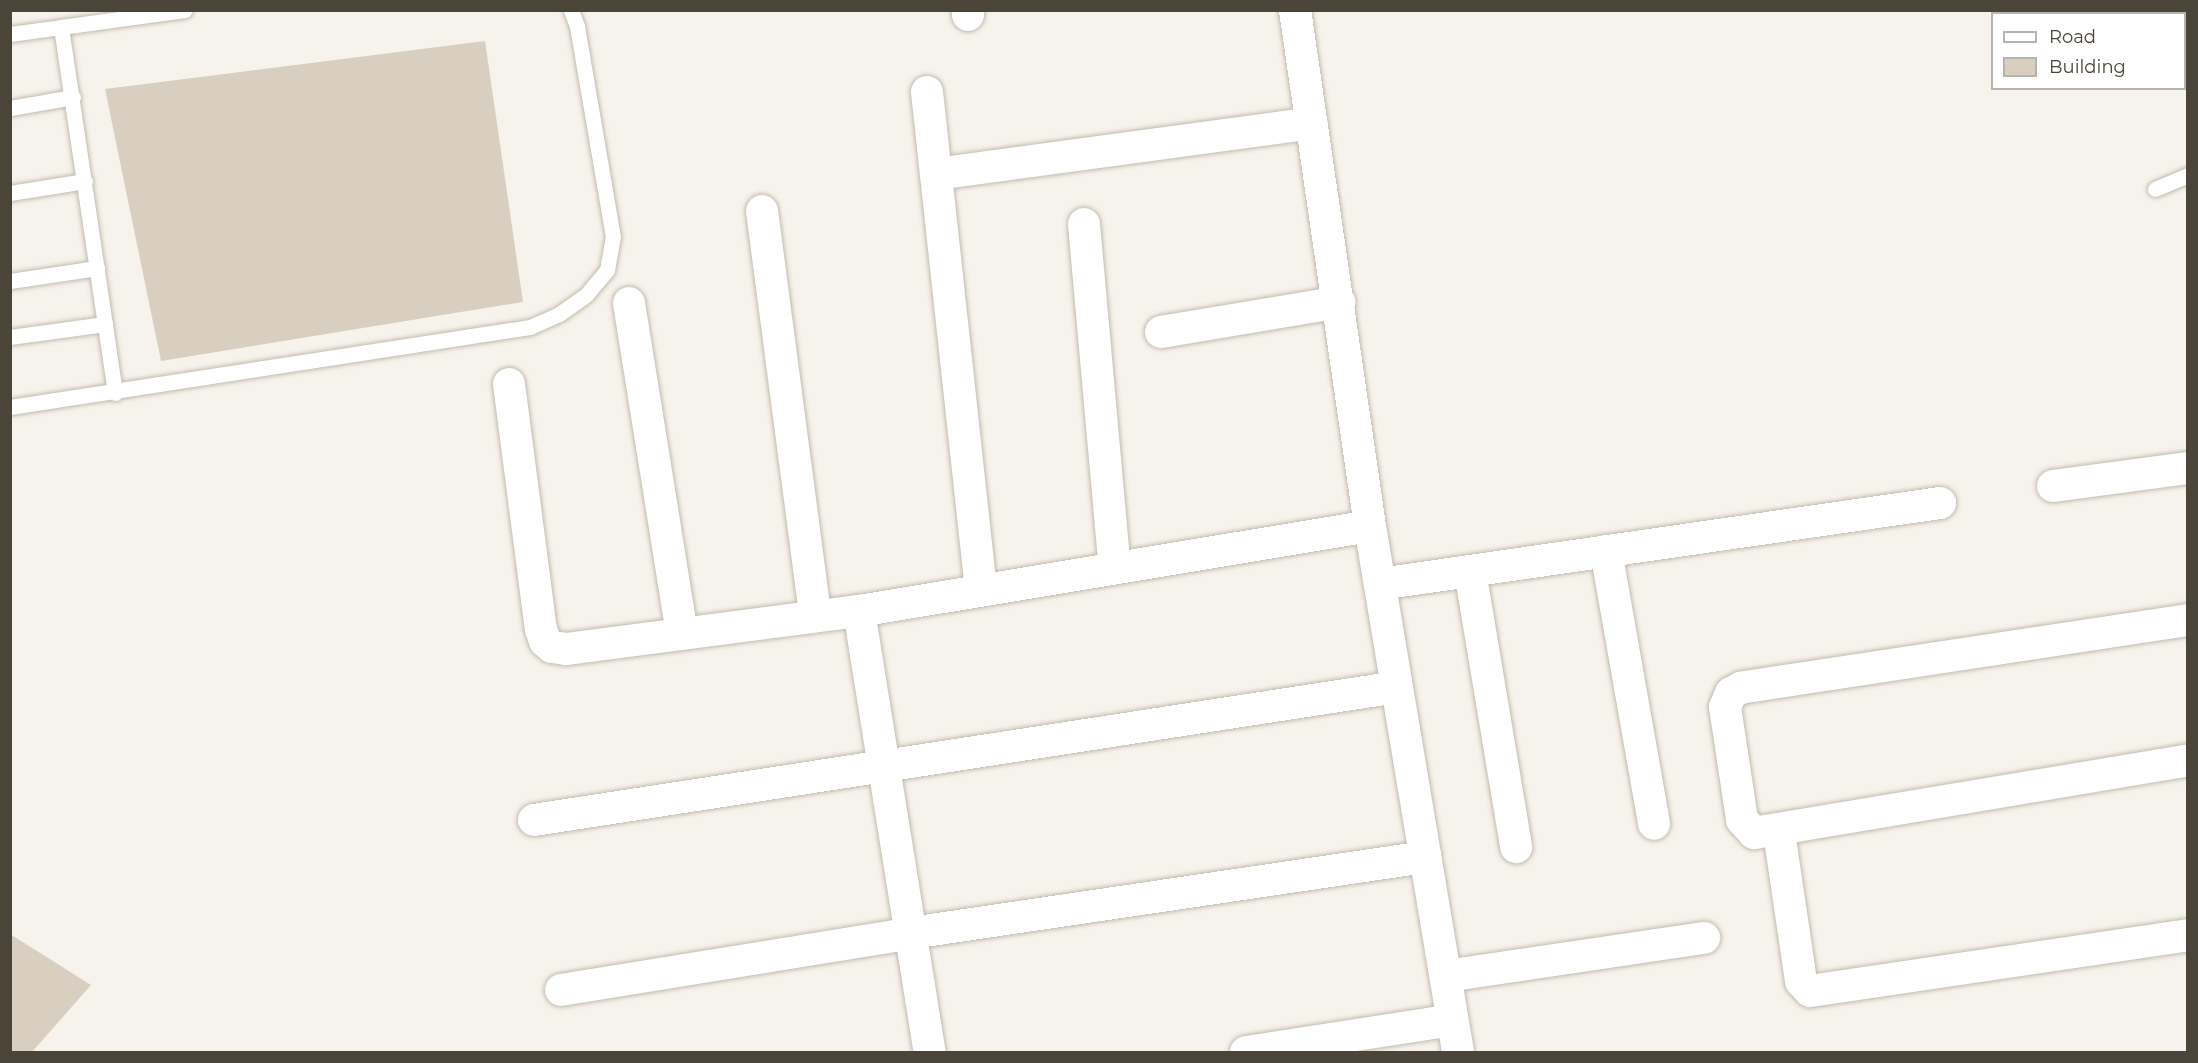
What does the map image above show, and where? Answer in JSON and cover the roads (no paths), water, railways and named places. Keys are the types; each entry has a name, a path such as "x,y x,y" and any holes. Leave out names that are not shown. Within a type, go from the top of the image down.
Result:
{"street":[{"path":"1295,10 1340,302 1370,526 1458,1053"},
{"path":"927,92 981,590"},
{"path":"936,174 1312,123"},
{"path":"762,211 815,616"},
{"path":"1084,224 1115,568"},
{"path":"1161,332 1340,302"},
{"path":"629,303 682,634"},
{"path":"509,384 545,641 552,647 567,649 859,610 1370,526"},
{"path":"2053,486 2187,468"},
{"path":"1380,584 1940,503"},
{"path":"1606,551 1654,824"},
{"path":"1470,572 1516,847"},
{"path":"859,610 930,1053"},
{"path":"2187,620 1741,688 1731,693 1725,707 1742,820 1754,833 1779,832 2187,760"},
{"path":"534,820 884,768 1397,687"},
{"path":"1779,832 1801,981 1810,992 2187,935"},
{"path":"561,990 911,933 1425,857"},
{"path":"1446,976 1704,938"},
{"path":"1246,1053 1452,1020"}],"lane":[{"path":"10,34 184,10"},
{"path":"10,407 115,393 530,327 559,314 586,294 607,270 613,237 577,26 571,10"},
{"path":"61,27 115,393"},
{"path":"10,108 73,97"},
{"path":"2156,189 2187,175"},
{"path":"10,193 85,181"},
{"path":"10,280 97,268"},
{"path":"10,337 105,324"}]}
